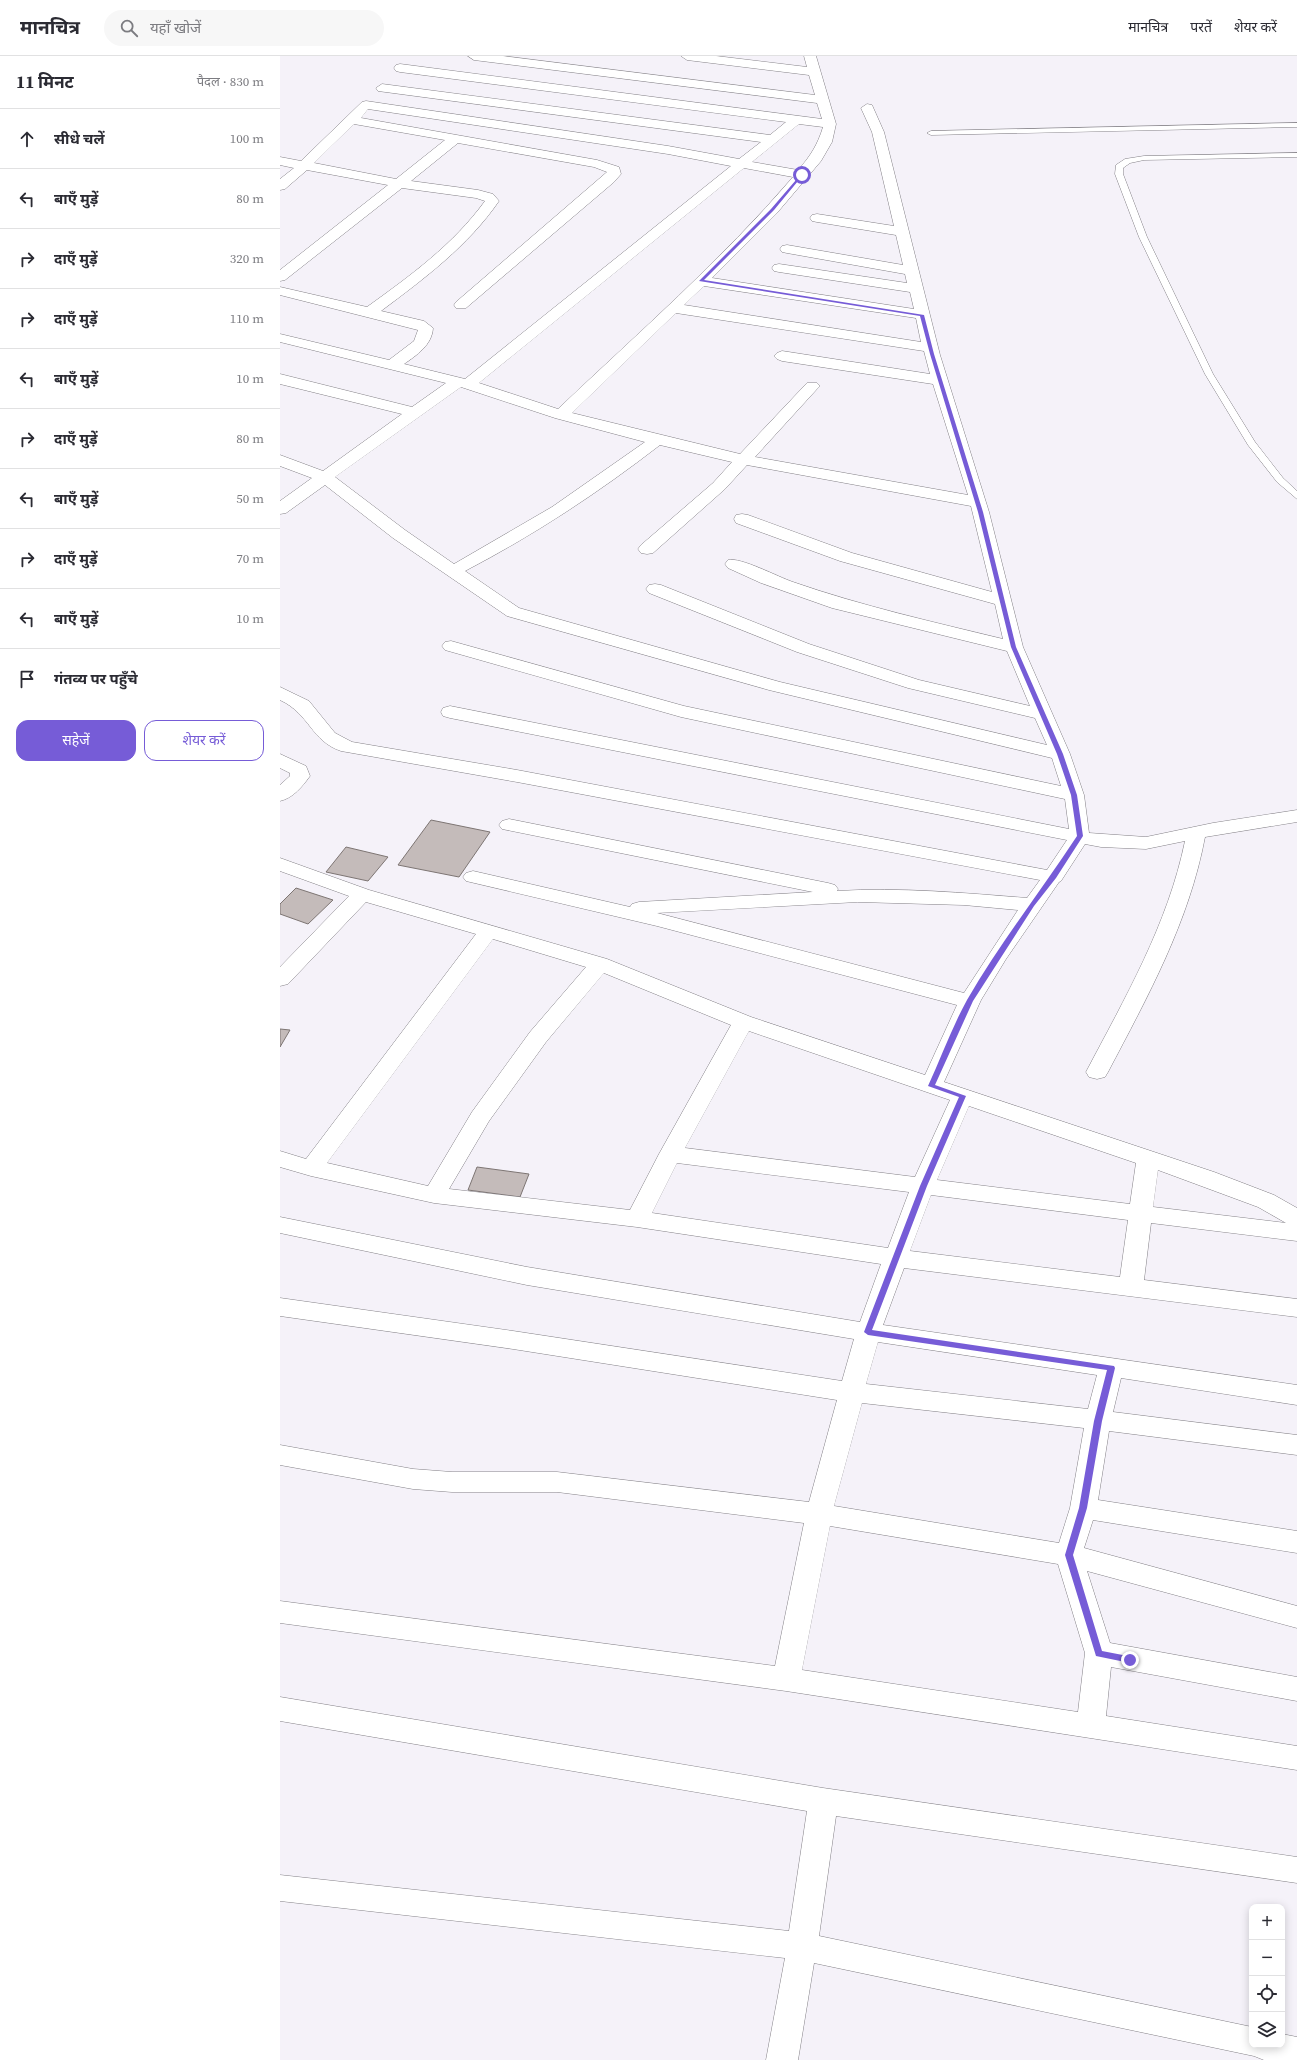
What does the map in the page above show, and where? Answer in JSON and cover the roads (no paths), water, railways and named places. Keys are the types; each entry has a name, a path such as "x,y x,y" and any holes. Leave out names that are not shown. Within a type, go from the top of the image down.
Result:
{"street":[{"path":"281,185 305,166 353,120 410,56"},
{"path":"474,56 824,100"},
{"path":"687,56 814,72"},
{"path":"561,415 701,281 772,210 816,158 825,142 830,124 810,56"},
{"path":"400,68 795,121 830,124"},
{"path":"382,88 771,139"},
{"path":"366,105 741,163 802,175"},
{"path":"867,108 878,132 922,315 977,502 1014,647 1060,754 1074,795 1080,836 1054,876 1031,905 970,1001 931,1086"},
{"path":"353,120 596,164 614,170 614,174 609,179 461,305"},
{"path":"280,509 326,478 415,413 463,383 666,226 741,163 795,121"},
{"path":"280,277 398,182 455,139"},
{"path":"280,162 478,194 488,197 492,201 470,228 441,256 370,312"},
{"path":"817,218 902,232"},
{"path":"787,249 912,271"},
{"path":"779,268 834,278 916,289"},
{"path":"701,281 922,315"},
{"path":"280,291 419,324 426,328 426,333 423,340 394,364"},
{"path":"672,308 931,348"},
{"path":"280,338 394,364 463,383 561,415 657,440 745,460 977,502"},
{"path":"782,356 940,380"},
{"path":"280,379 415,413"},
{"path":"647,549 690,513 745,460 812,386"},
{"path":"453,571 538,525 620,469 657,440"},
{"path":"280,460 326,478 399,534 513,612 775,686 1060,754"},
{"path":"742,519 846,557 1003,601"},
{"path":"734,564 768,579 838,604 1014,647"},
{"path":"655,589 826,655 914,684 1042,714"},
{"path":"451,646 681,711 1074,795"},
{"path":"280,693 302,704 310,711 330,739 336,744 348,747 517,776 1054,876"},
{"path":"450,712 1101,841 1146,843 1297,816"},
{"path":"280,760 299,770 300,776 295,783 280,795"},
{"path":"509,825 858,896"},
{"path":"1097,1072 1144,980 1175,913 1190,865 1196,833"},
{"path":"280,864 362,894 600,964 743,1022 1206,1178 1266,1201 1297,1219"},
{"path":"473,877 620,909 840,969 970,1001"},
{"path":"280,979 362,894"},
{"path":"620,909 858,896 964,899 1031,905"},
{"path":"311,1168 488,932"},
{"path":"434,1195 480,1117 538,1037 600,964"},
{"path":"637,1220 670,1154 743,1022"},
{"path":"786,1679 819,1514 868,1332 923,1186 962,1096"},
{"path":"670,1154 1297,1233"},
{"path":"280,1159 311,1168 434,1195 637,1220 896,1258 1297,1308"},
{"path":"1131,1288 1148,1159"},
{"path":"280,1225 527,1276 868,1332 1297,1395"},
{"path":"280,1307 368,1321 521,1341 852,1392 1098,1421 1173,1428 1297,1445"},
{"path":"1090,1727 1099,1653 1069,1555 1083,1508 1098,1421 1111,1368"},
{"path":"280,1455 413,1480 452,1482 557,1482 819,1514 1069,1555 1297,1616"},
{"path":"1083,1508 1297,1542"},
{"path":"280,1612 786,1679 1297,1758"},
{"path":"1099,1653 1297,1689"},
{"path":"280,1710 823,1801 1297,1870"},
{"path":"782,2060 802,1946 823,1801"},
{"path":"280,1890 802,1946 1249,2041"},
{"path":"1278,2048 1297,2052"}],"lane":[{"path":"931,133 1297,124"},
{"path":"1297,155 1144,158 1128,161 1119,167 1119,174 1142,237 1209,374 1251,443 1280,480 1297,496"}]}
